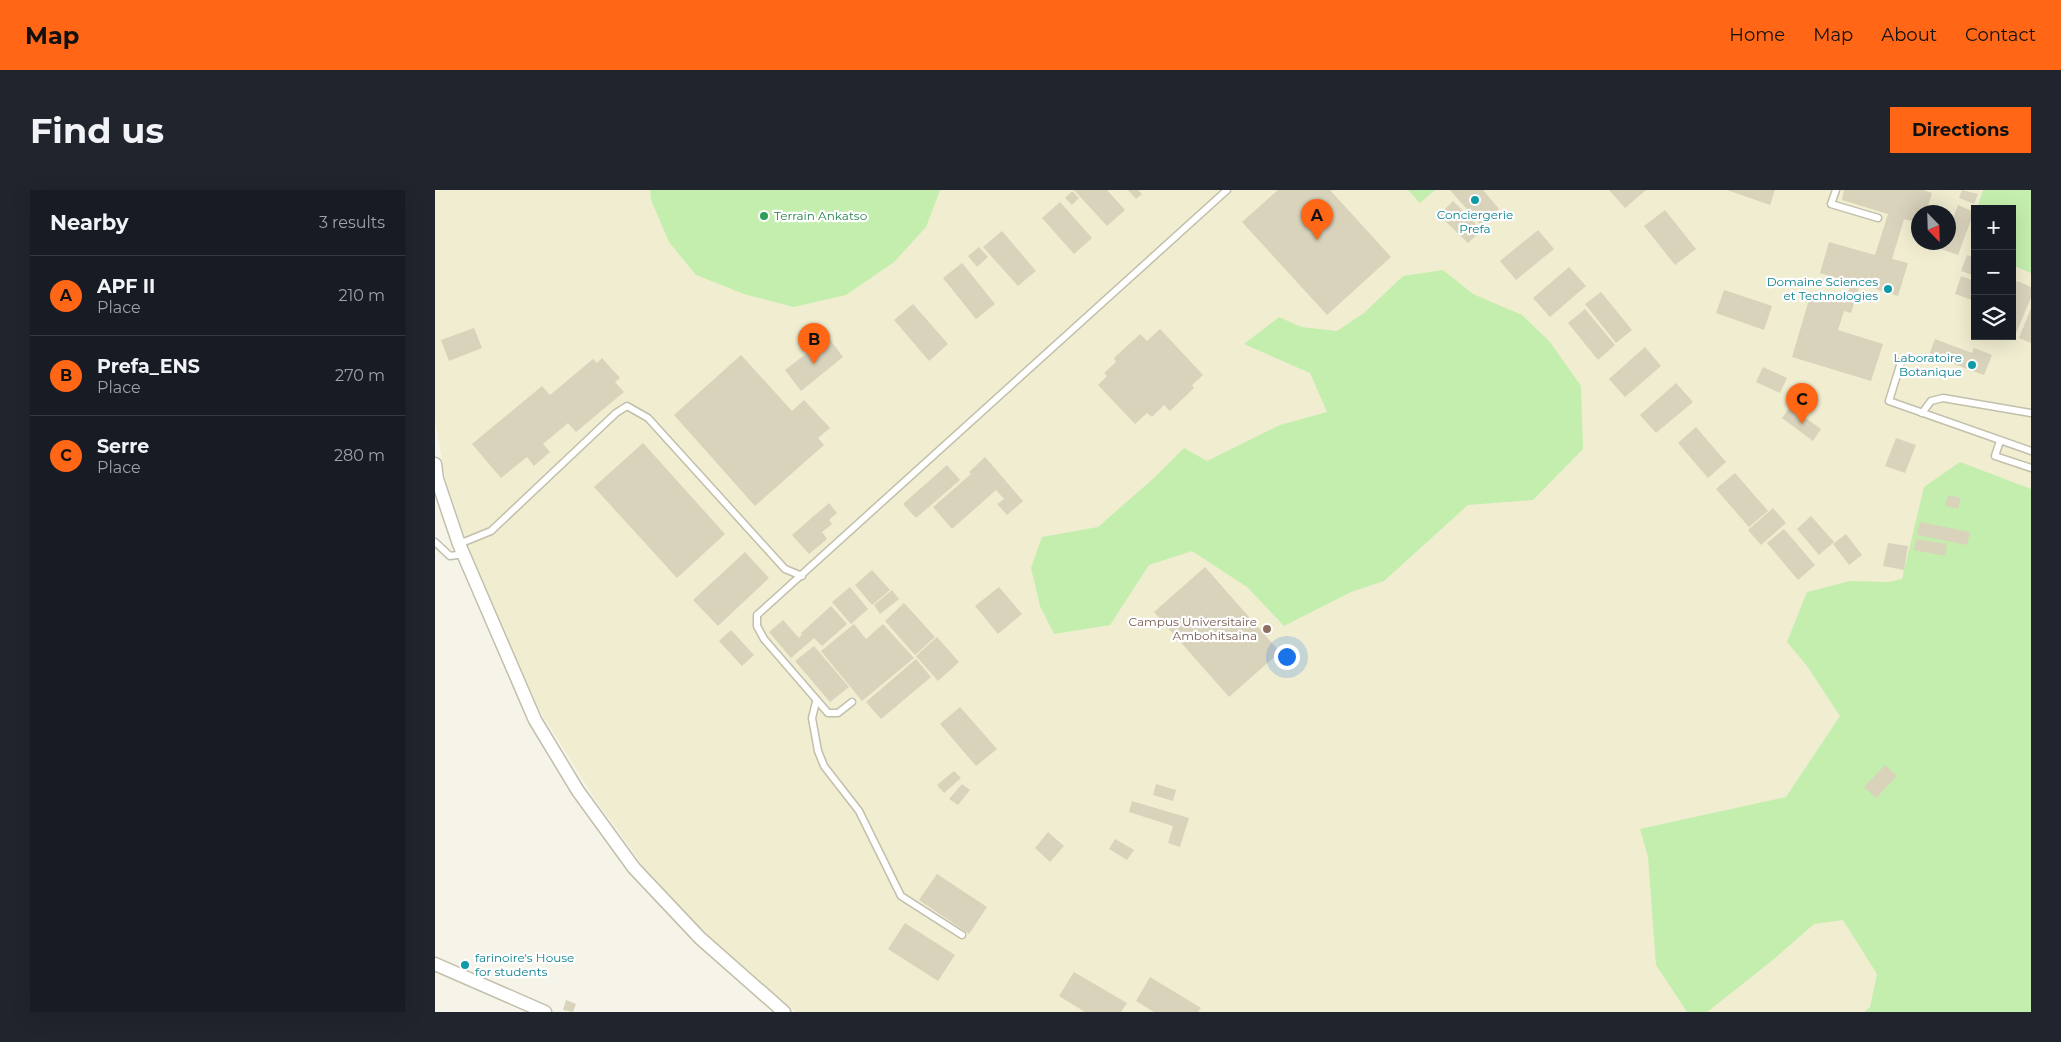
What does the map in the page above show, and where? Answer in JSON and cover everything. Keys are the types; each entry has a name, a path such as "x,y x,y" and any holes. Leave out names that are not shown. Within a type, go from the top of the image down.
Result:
{"street":[{"path":"435,464 437,479 462,549 535,720 579,791 634,868 700,938 784,1012"},
{"path":"435,964 545,1012"}],"lane":[{"path":"852,702 839,713 827,713 764,639 757,626 757,615 1227,190"},
{"path":"1836,190 1831,204 1878,218"},
{"path":"1901,362 1889,401 2031,451"},
{"path":"1922,413 1931,401 1943,398 2031,413"},
{"path":"435,542 450,556 491,531 616,413 627,406 648,418 785,569 802,576"},
{"path":"2000,441 1995,456 2031,468"},
{"path":"816,702 812,718 818,751 825,766 859,811 901,896 962,935"}],"shaded area":[{"name":"Campus Universitaire Ambohitsaina","path":"435,190 2031,190 2031,1012 796,1012 707,935 644,867 595,799 538,708 470,551 445,478 435,419"}],"green space":[{"path":"650,190 940,190 926,227 894,262 846,295 794,307 744,294 696,275 669,242 651,200"},
{"path":"1408,190 1435,190 1420,203"},
{"path":"1983,190 2031,190 2031,273 2016,267 2016,205 1978,205"},
{"path":"1443,270 1473,294 1522,315 1550,342 1581,386 1583,449 1533,500 1468,505 1384,581 1351,592 1284,626 1247,587 1192,551 1149,565 1110,625 1054,634 1040,606 1031,568 1042,537 1098,527 1154,478 1184,448 1207,461 1280,425 1327,412 1310,373 1244,344 1279,317 1301,327 1337,331 1364,313 1403,276"},
{"path":"1960,462 2031,489 2031,1012 1864,1012 1870,1007 1877,974 1843,920 1814,924 1773,960 1707,1012 1687,1012 1656,965 1648,857 1640,829 1786,797 1840,716 1807,666 1787,642 1807,592 1850,581 1888,582 1902,579 1924,487"}],"building":[{"path":"1074,190 1107,190 1125,210 1107,226"},
{"path":"1128,190 1138,190 1142,194 1136,199"},
{"path":"1278,190 1330,190 1391,257 1327,315 1242,222"},
{"name":"Conciergerie Prefa","path":"1450,190 1483,190 1499,209 1481,225"},
{"path":"1609,190 1646,190 1625,208"},
{"path":"1727,190 1775,190 1770,205"},
{"name":"Domaine Sciences et Technologies","path":"1844,190 1923,190 1932,193 1928,205 1911,205 1911,221 1904,219 1892,259 1908,263 1898,296 1860,284 1851,313 1844,311 1838,330 1883,344 1871,381 1792,357 1811,293 1845,303 1851,283 1820,273 1829,242 1875,255 1888,214 1842,200"},
{"path":"1962,190 1978,194 1974,204 1959,198"},
{"path":"1072,191 1079,198 1072,205 1065,198"},
{"path":"1453,201 1478,226 1475,229 1479,233 1468,243 1439,215"},
{"path":"1060,202 1092,238 1074,254 1042,218"},
{"path":"1958,205 1971,211 1971,220 1958,255 1944,250 1956,250 1956,210"},
{"path":"1665,210 1696,249 1675,265 1644,226"},
{"path":"1538,230 1554,249 1516,280 1500,261"},
{"path":"1002,231 1036,271 1018,286 983,247"},
{"path":"979,247 988,257 977,267 968,256"},
{"path":"1967,255 1971,256 1971,275 1961,271"},
{"path":"962,263 995,304 976,319 943,278"},
{"path":"1569,267 1586,286 1550,317 1533,298"},
{"path":"1961,276 1971,280 1971,300 1955,294"},
{"path":"2017,281 2031,287 2031,298 2016,333 2016,295"},
{"path":"1724,290 1772,306 1764,330 1716,313"},
{"path":"1601,292 1632,330 1616,343 1585,304"},
{"path":"913,304 948,344 929,361 894,320"},
{"path":"2031,308 2031,343 2019,338"},
{"path":"1585,309 1615,345 1598,360 1568,323"},
{"path":"474,328 482,348 449,361 441,340"},
{"path":"1160,329 1203,375 1192,385 1194,388 1170,411 1164,405 1152,417 1147,413 1135,424 1098,385 1107,376 1104,373 1116,362 1114,358 1140,334 1147,341"},
{"path":"828,337 843,357 801,391 785,370"},
{"name":"Laboratoire Botanique","path":"1935,339 1972,353 1974,348 1992,355 1984,375 1929,355"},
{"path":"1645,347 1661,366 1625,397 1609,379"},
{"path":"741,355 792,411 804,400 830,428 818,438 824,445 755,506 674,415"},
{"path":"602,358 620,378 615,382 624,392 576,432 568,423 543,444 550,452 534,466 527,457 501,478 472,444 542,386 550,395 593,359 597,363"},
{"path":"1763,367 1787,378 1780,393 1756,382"},
{"path":"1676,383 1693,402 1656,433 1640,415"},
{"path":"1790,407 1821,429 1813,441 1782,418"},
{"path":"1696,427 1726,462 1708,478 1678,443"},
{"path":"1896,438 1916,445 1905,473 1885,466"},
{"path":"643,443 725,534 677,578 594,487"},
{"path":"985,457 1023,501 1007,515 997,504 1004,499 996,490 952,529 933,507 971,474 969,472"},
{"path":"947,465 960,480 916,518 903,504"},
{"path":"1735,473 1768,511 1749,527 1716,489"},
{"path":"1948,495 1961,498 1958,509 1945,506"},
{"path":"829,503 837,513 829,520 832,524 822,532 827,539 809,554 792,535"},
{"path":"1773,508 1786,523 1761,545 1748,530"},
{"path":"1811,516 1834,542 1819,555 1797,529"},
{"path":"1920,522 1970,532 1967,545 1917,535"},
{"path":"1784,529 1815,565 1798,580 1767,543"},
{"path":"1846,534 1862,555 1849,565 1833,544"},
{"path":"1916,539 1947,544 1945,556 1914,550"},
{"path":"1888,543 1908,546 1904,570 1883,566"},
{"path":"745,552 769,578 718,626 693,600"},
{"path":"1205,567 1280,652 1229,697 1154,612"},
{"path":"872,570 890,590 872,605 855,585"},
{"path":"850,587 868,609 851,624 832,602"},
{"path":"999,587 1022,614 998,634 975,606"},
{"path":"892,590 899,599 880,614 874,605"},
{"path":"904,603 935,637 915,655 885,621"},
{"path":"831,606 847,624 822,646 814,638 791,658 769,632 783,620 799,638 801,633"},
{"path":"854,624 866,639 883,624 914,658 862,701 821,651"},
{"path":"731,630 754,655 742,666 719,641"},
{"path":"937,637 959,662 938,681 916,656"},
{"path":"814,646 849,687 830,702 795,661"},
{"path":"916,659 931,677 881,719 866,702"},
{"path":"960,707 997,749 976,766 940,724"},
{"path":"1885,765 1897,776 1876,798 1864,787"},
{"path":"954,771 961,778 944,793 937,785"},
{"path":"962,784 970,790 958,805 949,799"},
{"path":"1156,784 1176,790 1173,801 1153,795"},
{"path":"1132,801 1189,818 1180,847 1168,843 1173,826 1129,812"},
{"path":"1048,832 1064,846 1050,862 1035,848"},
{"path":"1115,839 1134,850 1127,860 1109,849"},
{"path":"937,874 987,907 969,934 919,900"},
{"path":"905,923 955,955 938,981 888,949"},
{"name":"farinoire's House for students","path":"462,960 471,964 468,970 459,966"},
{"path":"1074,972 1127,1003 1121,1012 1085,1012 1059,996"},
{"path":"1150,977 1201,1008 1198,1012 1154,1012 1136,1001"},
{"path":"566,1000 576,1004 573,1012 563,1010"}],"place":[{"name":"Conciergerie Prefa","path":"1475,200"},
{"name":"Terrain Ankatso","path":"764,216"},
{"name":"APF II","path":"1317,240"},
{"name":"Domaine Sciences et Technologies","path":"1888,289"},
{"name":"Prefa_ENS","path":"814,364"},
{"name":"Laboratoire Botanique","path":"1972,365"},
{"name":"Serre","path":"1802,424"},
{"name":"Campus Universitaire Ambohitsaina","path":"1267,629"},
{"name":"farinoire's House for students","path":"465,965"}]}
